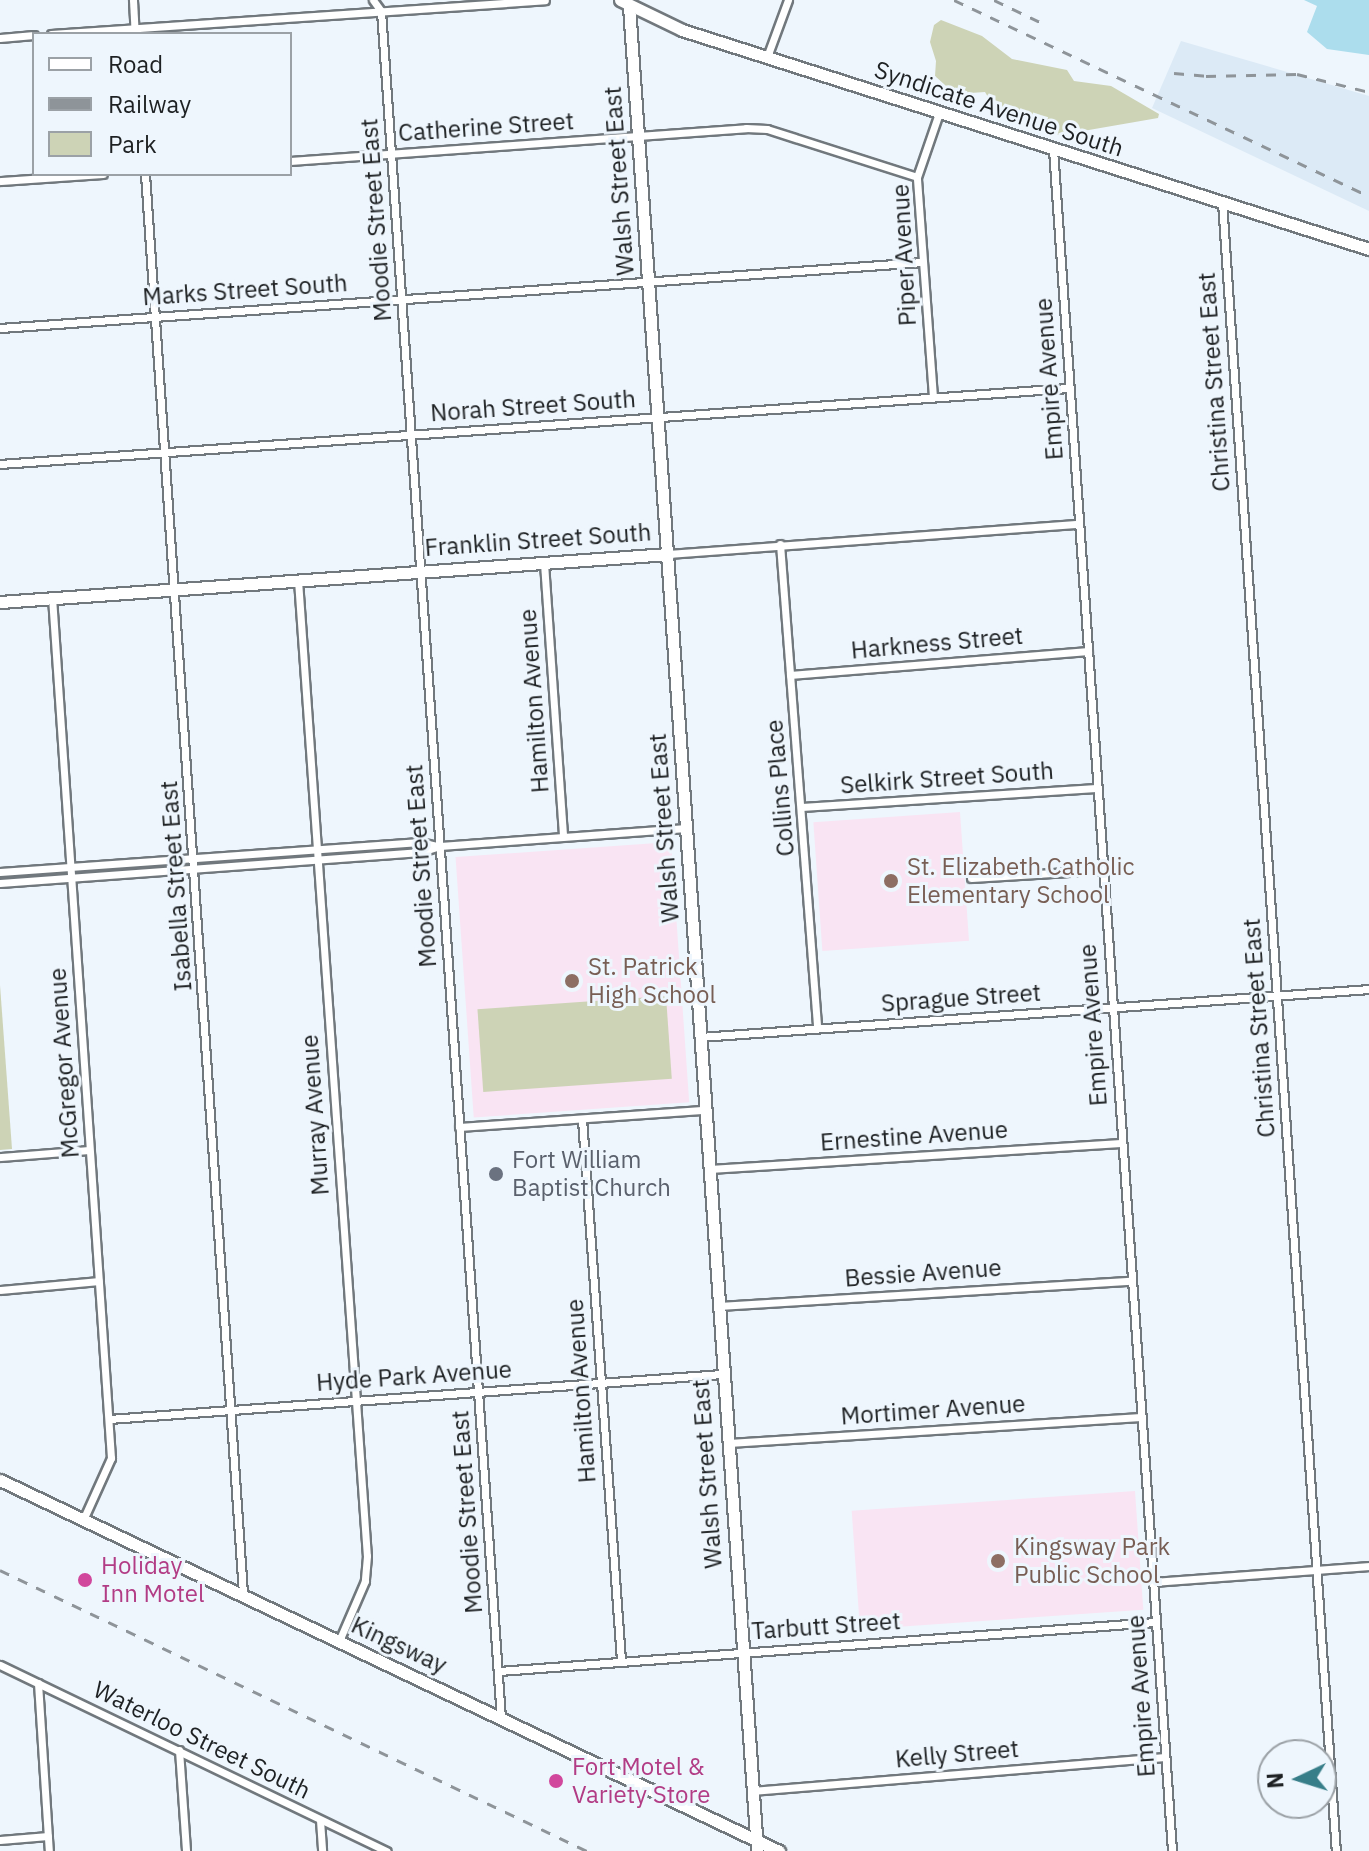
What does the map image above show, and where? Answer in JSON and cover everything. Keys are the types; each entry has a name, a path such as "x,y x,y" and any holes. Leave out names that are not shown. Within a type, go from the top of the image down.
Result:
{"street":[{"path":"133,0 135,31"},
{"path":"373,0 381,11"},
{"path":"107,32 545,0"},
{"path":"767,57 788,0"},
{"name":"Syndicate Avenue South","path":"624,3 682,30 1369,249"},
{"name":"Walsh Street East","path":"624,3 639,137 756,1845"},
{"name":"Moodie Street East","path":"381,11 501,1718"},
{"path":"0,38 32,35"},
{"name":"Piper Avenue","path":"933,397 917,177 939,113"},
{"name":"Catherine Street","path":"292,161 767,129 917,177"},
{"name":"Empire Avenue","path":"1053,149 1172,1851"},
{"path":"0,181 74,176"},
{"name":"Isabella Street East","path":"145,176 243,1595"},
{"name":"Christina Street East","path":"1222,202 1336,1851"},
{"name":"Marks Street South","path":"0,328 923,262"},
{"name":"Norah Street South","path":"0,464 1069,388"},
{"name":"Franklin Street South","path":"0,602 1079,524"},
{"name":"Collins Place","path":"780,544 817,1028"},
{"name":"Hamilton Avenue","path":"544,563 563,836"},
{"name":"Murray Avenue","path":"298,580 367,1569 339,1641"},
{"name":"McGregor Avenue","path":"52,597 111,1458 83,1520"},
{"name":"Harkness Street","path":"790,675 1088,651"},
{"name":"Selkirk Street South","path":"801,807 1096,788"},
{"path":"0,883 421,852 440,846 686,828"},
{"path":"0,872 420,842 440,846"},
{"path":"971,878 1102,870"},
{"name":"Sprague Street","path":"700,1037 1369,989"},
{"path":"459,1127 705,1110"},
{"name":"Hamilton Avenue","path":"582,1119 621,1660"},
{"name":"Ernestine Avenue","path":"709,1169 1121,1143"},
{"path":"0,1157 89,1150"},
{"path":"0,1290 99,1281"},
{"name":"Bessie Avenue","path":"717,1306 1131,1281"},
{"name":"Hyde Park Avenue","path":"109,1419 722,1374"},
{"name":"Mortimer Avenue","path":"727,1443 1141,1417"},
{"name":"Kingsway","path":"0,1480 501,1718 756,1845 779,1851"},
{"path":"1153,1582 1369,1566"},
{"name":"Tarbutt Street","path":"499,1671 1156,1622"},
{"name":"Waterloo Street South","path":"0,1665 387,1851"},
{"path":"38,1683 49,1851"},
{"path":"179,1750 186,1851"},
{"name":"Kelly Street","path":"752,1791 1165,1757"},
{"path":"320,1820 322,1851"},
{"path":"0,1840 48,1836"},
{"path":"756,1845 771,1851"}],"shaded area":[{"path":"1181,41 1369,96 1369,211 1152,108"},
{"name":"St. Elizabeth Catholic Elementary School","path":"960,812 969,941 822,951 813,822"},
{"name":"St. Patrick High School","path":"671,842 689,1102 474,1117 456,857"},
{"name":"Kingsway Park Public School","path":"1135,1491 1143,1610 860,1630 852,1511"}],"green space":[{"path":"941,20 982,36 1012,59 1067,70 1074,81 1111,86 1159,114 1158,118 1060,135 1012,121 995,109 985,92 955,94 935,76 936,61 930,42 934,25"},
{"path":"0,985 12,1149 0,1150"},
{"path":"666,996 672,1079 483,1092 477,1009"}],"water":[{"path":"1304,0 1369,0 1369,55 1327,49 1307,32 1317,6"}],"railway":[{"path":"954,0 1369,196"},
{"path":"994,0 1042,23"},
{"path":"1174,73 1206,76 1297,74 1369,92"},
{"path":"0,1570 587,1851"}],"place":[{"name":"St. Elizabeth Catholic Elementary School","path":"891,881"},
{"name":"St. Patrick High School","path":"572,981"},
{"name":"Fort William Baptist Church","path":"496,1174"},
{"name":"Kingsway Park Public School","path":"998,1561"},
{"name":"Holiday Inn Motel","path":"85,1580"},
{"name":"Fort Motel & Variety Store","path":"556,1781"}]}
